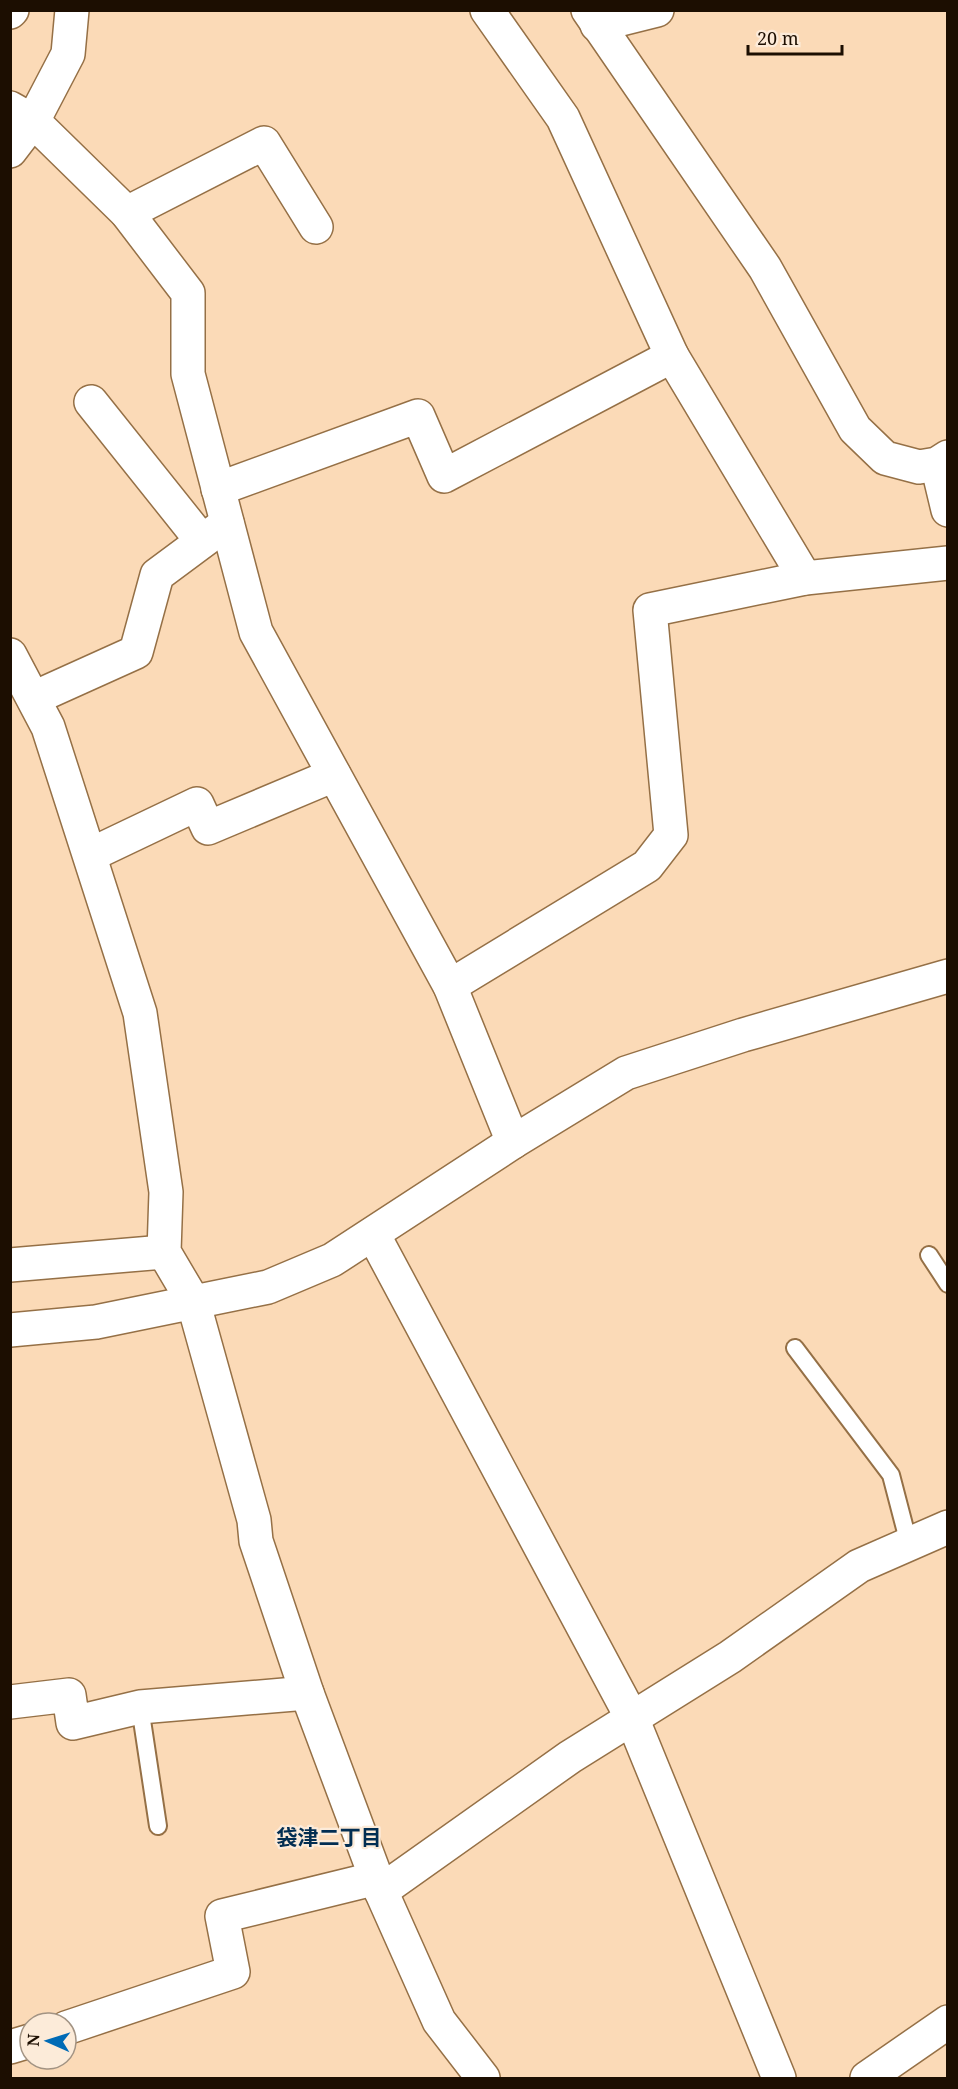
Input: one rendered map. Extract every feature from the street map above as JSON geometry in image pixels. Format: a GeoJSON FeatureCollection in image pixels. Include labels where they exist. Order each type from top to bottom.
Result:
{"type":"FeatureCollection","features":[{"type":"Feature","properties":{"kind":"street"},"geometry":{"type":"LineString","coordinates":[[10,151],[22,115],[68,54],[72,10]]}},
{"type":"Feature","properties":{"kind":"street"},"geometry":{"type":"LineString","coordinates":[[487,10],[563,118],[672,356],[805,578]]}},
{"type":"Feature","properties":{"kind":"street"},"geometry":{"type":"LineString","coordinates":[[657,10],[592,18],[765,268],[855,429],[885,458],[920,467],[942,461],[948,510]]}},
{"type":"Feature","properties":{"kind":"street"},"geometry":{"type":"LineString","coordinates":[[22,115],[127,213],[188,293],[188,374],[218,489],[215,532],[157,575],[136,652],[34,698]]}},
{"type":"Feature","properties":{"kind":"street"},"geometry":{"type":"LineString","coordinates":[[127,213],[264,143],[316,227]]}},
{"type":"Feature","properties":{"kind":"street"},"geometry":{"type":"LineString","coordinates":[[218,489],[418,416],[444,476],[672,356]]}},
{"type":"Feature","properties":{"kind":"street"},"geometry":{"type":"LineString","coordinates":[[91,402],[215,532],[255,632],[450,986],[513,1142]]}},
{"type":"Feature","properties":{"kind":"street"},"geometry":{"type":"LineString","coordinates":[[450,986],[647,866],[671,836],[650,610],[805,578],[948,563]]}},
{"type":"Feature","properties":{"kind":"street"},"geometry":{"type":"LineString","coordinates":[[10,655],[48,727],[140,1013],[166,1192],[164,1252],[193,1301],[254,1520],[256,1541],[307,1693],[379,1885],[439,2020],[483,2079]]}},
{"type":"Feature","properties":{"kind":"street"},"geometry":{"type":"LineString","coordinates":[[90,855],[197,804],[208,828],[333,775]]}},
{"type":"Feature","properties":{"kind":"street"},"geometry":{"type":"LineString","coordinates":[[10,1330],[96,1322],[268,1287],[332,1260],[513,1142],[626,1073],[743,1035],[948,976]]}},
{"type":"Feature","properties":{"kind":"street"},"geometry":{"type":"LineString","coordinates":[[373,1234],[632,1718],[779,2079]]}},
{"type":"Feature","properties":{"kind":"street"},"geometry":{"type":"LineString","coordinates":[[10,1265],[164,1252]]}},
{"type":"Feature","properties":{"kind":"street"},"geometry":{"type":"LineString","coordinates":[[78,2024],[233,1972],[222,1916],[379,1885],[570,1757],[730,1657],[859,1566],[948,1527]]}},
{"type":"Feature","properties":{"kind":"street"},"geometry":{"type":"LineString","coordinates":[[10,1702],[69,1695],[73,1723],[140,1707],[307,1693]]}},
{"type":"Feature","properties":{"kind":"street"},"geometry":{"type":"LineString","coordinates":[[867,2079],[948,2022]]}},
{"type":"Feature","properties":{"kind":"lane"},"geometry":{"type":"LineString","coordinates":[[929,1255],[948,1284]]}},
{"type":"Feature","properties":{"kind":"lane"},"geometry":{"type":"LineString","coordinates":[[795,1348],[891,1475],[909,1544]]}},
{"type":"Feature","properties":{"kind":"lane"},"geometry":{"type":"LineString","coordinates":[[140,1707],[158,1826]]}},
{"type":"Feature","properties":{"kind":"district","name":"袋津二丁目"},"geometry":{"type":"Point","coordinates":[329,1838]}}]}
